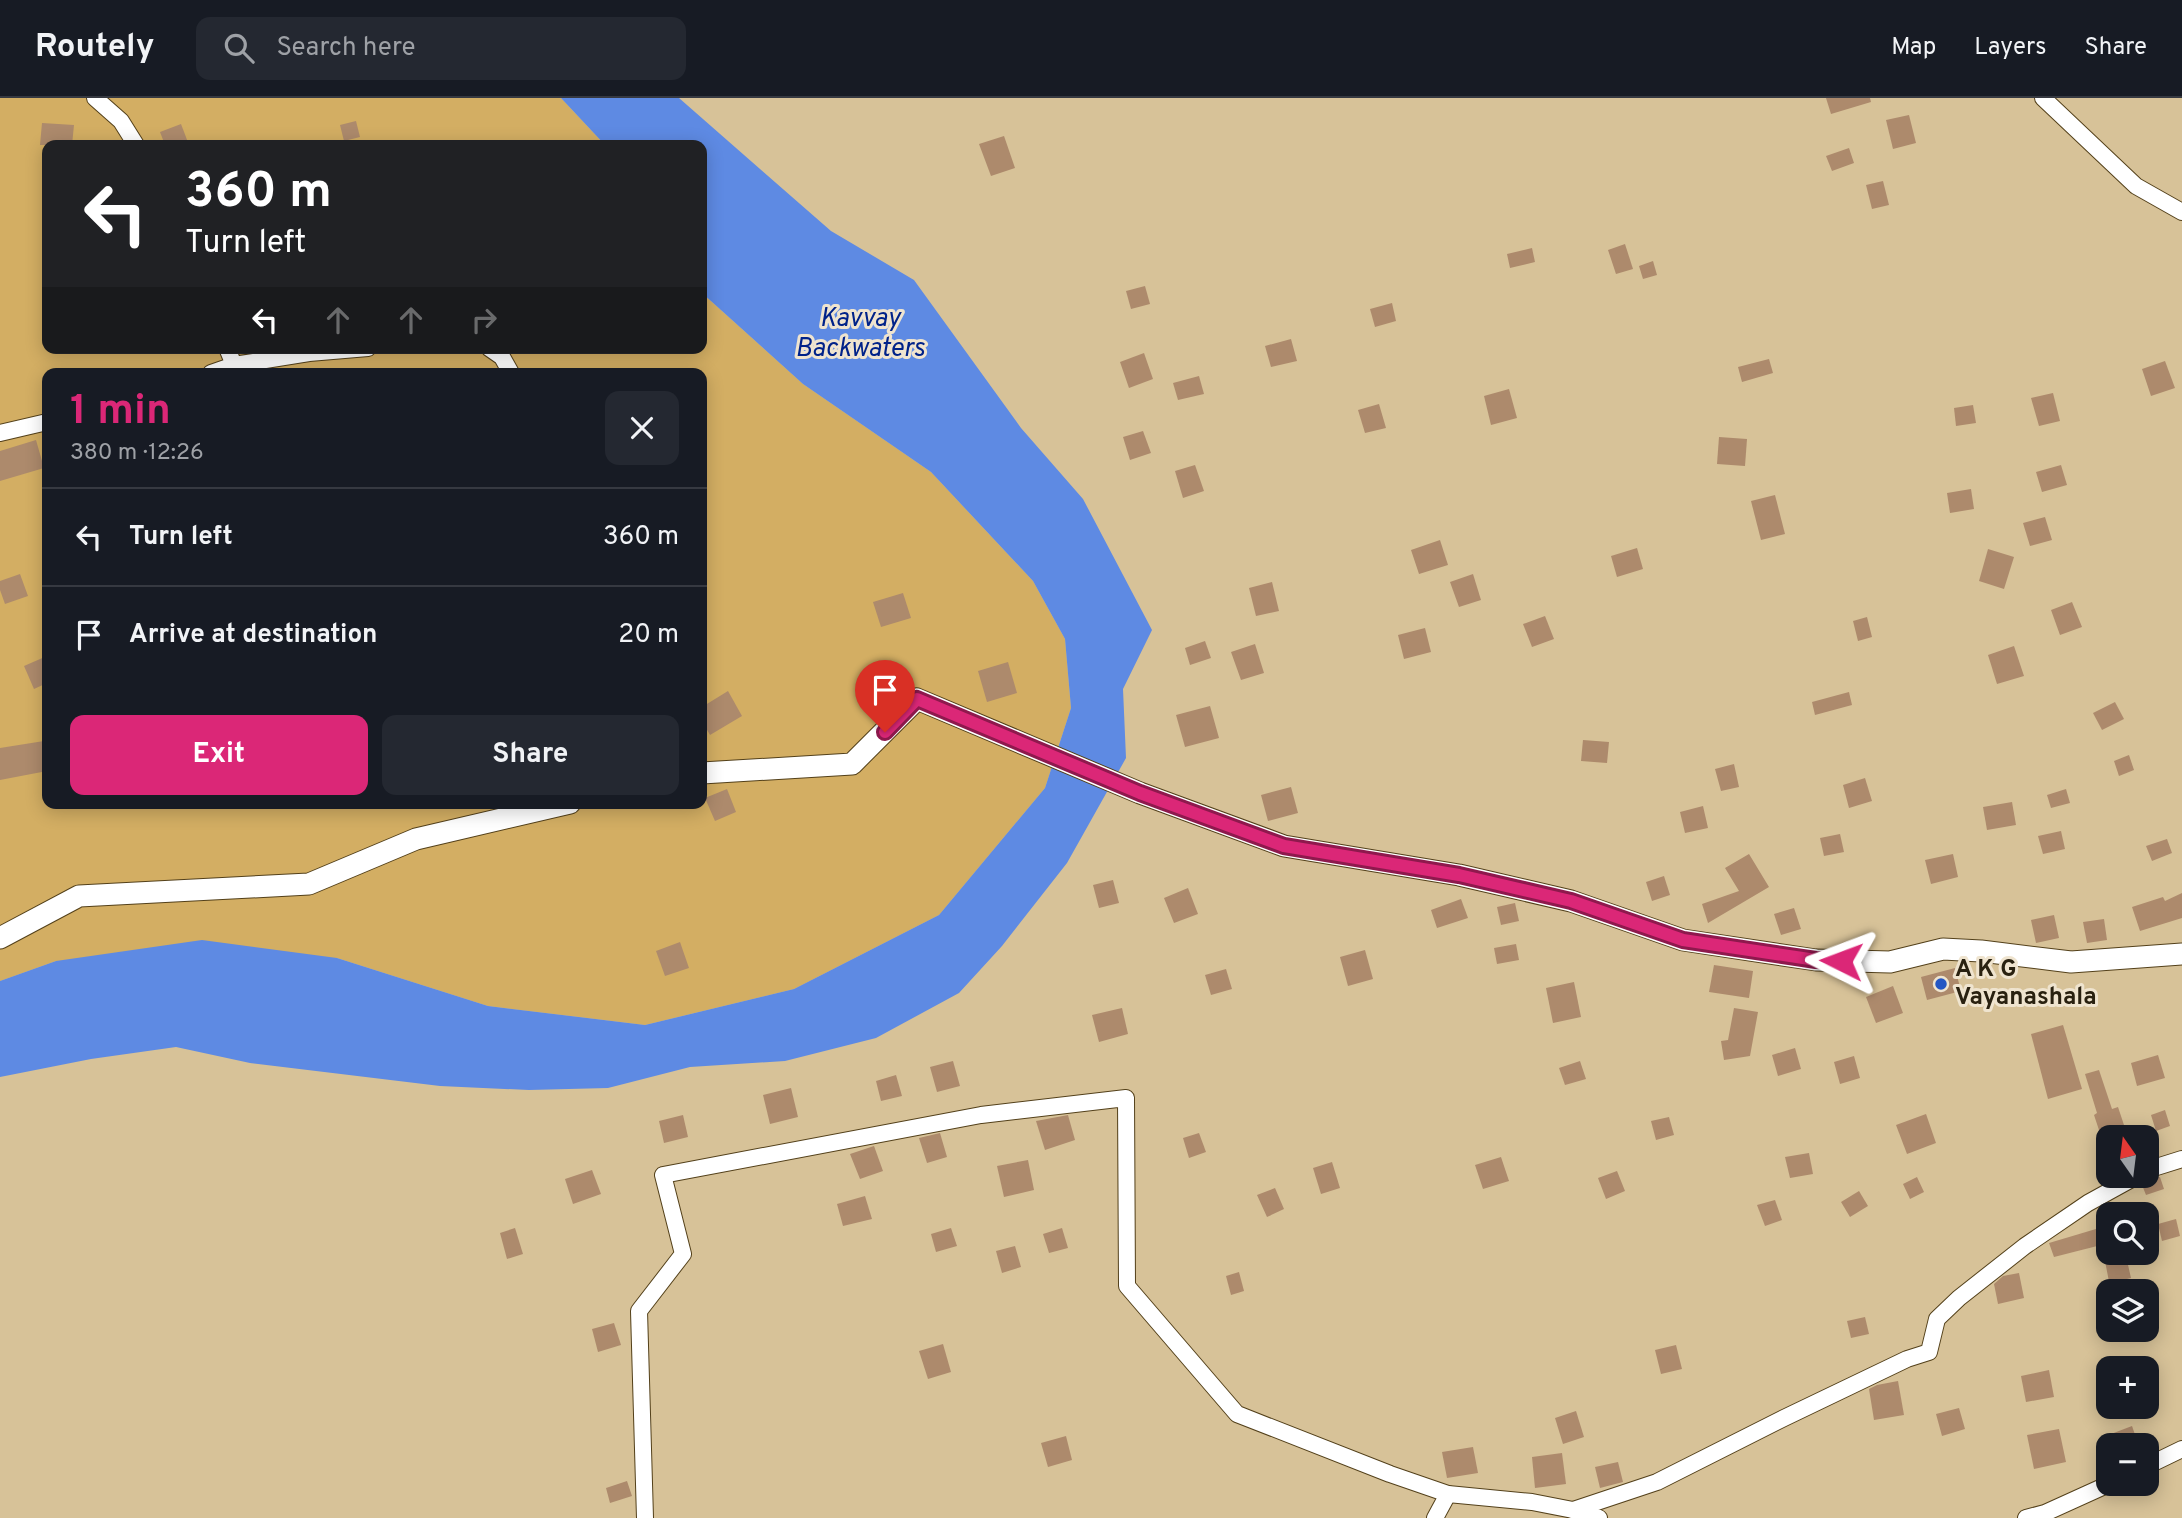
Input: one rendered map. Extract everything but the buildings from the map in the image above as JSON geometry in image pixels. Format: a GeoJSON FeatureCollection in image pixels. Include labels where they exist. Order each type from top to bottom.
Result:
{"type":"FeatureCollection","features":[{"type":"Feature","properties":{"kind":"street"},"geometry":{"type":"LineString","coordinates":[[95,98],[121,121],[133,140]]}},
{"type":"Feature","properties":{"kind":"street"},"geometry":{"type":"LineString","coordinates":[[2043,98],[2136,186],[2182,212]]}},
{"type":"Feature","properties":{"kind":"street"},"geometry":{"type":"LineString","coordinates":[[229,354],[233,365]]}},
{"type":"Feature","properties":{"kind":"street"},"geometry":{"type":"LineString","coordinates":[[225,368],[303,354]]}},
{"type":"Feature","properties":{"kind":"street"},"geometry":{"type":"LineString","coordinates":[[0,433],[42,423]]}},
{"type":"Feature","properties":{"kind":"street"},"geometry":{"type":"LineString","coordinates":[[707,772],[852,764],[917,699],[1140,793],[1284,846],[1459,875],[1571,901],[1683,940],[1816,960],[1891,961],[1943,949],[2071,962],[2182,954]]}},
{"type":"Feature","properties":{"kind":"street"},"geometry":{"type":"LineString","coordinates":[[0,938],[79,896],[309,884],[416,839],[544,809]]}},
{"type":"Feature","properties":{"kind":"street"},"geometry":{"type":"LineString","coordinates":[[645,1518],[639,1311],[683,1254],[663,1175],[981,1115],[1126,1098],[1128,1286],[1237,1414],[1448,1494],[1532,1502],[1599,1518]]}},
{"type":"Feature","properties":{"kind":"street"},"geometry":{"type":"LineString","coordinates":[[2160,1166],[2182,1159]]}},
{"type":"Feature","properties":{"kind":"street"},"geometry":{"type":"LineString","coordinates":[[1573,1510],[1657,1482],[1907,1359],[1929,1352],[1937,1319],[1958,1298],[2025,1246],[2088,1203],[2115,1188]]}},
{"type":"Feature","properties":{"kind":"street"},"geometry":{"type":"LineString","coordinates":[[2159,1460],[2182,1449]]}},
{"type":"Feature","properties":{"kind":"street"},"geometry":{"type":"LineString","coordinates":[[2026,1518],[2046,1515],[2096,1490]]}},
{"type":"Feature","properties":{"kind":"street"},"geometry":{"type":"LineString","coordinates":[[1435,1518],[1448,1494]]}},
{"type":"Feature","properties":{"kind":"shaded area"},"geometry":{"type":"Polygon","coordinates":[[[0,98],[561,98],[600,140],[42,140],[42,354],[707,354],[707,298],[803,384],[931,472],[1033,581],[1065,639],[1071,708],[1045,788],[939,915],[794,989],[645,1025],[488,1006],[337,958],[56,961],[0,981],[0,98]]]}},
{"type":"Feature","properties":{"kind":"water","name":"Kavvay Backwaters"},"geometry":{"type":"Polygon","coordinates":[[[561,98],[679,98],[831,231],[914,280],[1021,428],[1083,499],[1152,630],[1123,689],[1126,758],[1067,863],[1002,946],[959,993],[876,1038],[785,1061],[690,1067],[608,1088],[529,1090],[440,1086],[250,1063],[176,1047],[91,1059],[0,1077],[0,981],[56,961],[202,940],[337,958],[488,1006],[645,1025],[794,989],[939,915],[1045,788],[1071,708],[1065,639],[1033,581],[931,472],[803,384],[707,298],[707,140],[600,140],[561,98]]]}},
{"type":"Feature","properties":{"kind":"place","name":"A K G Vayanashala"},"geometry":{"type":"Point","coordinates":[1941,984]}},
{"type":"Feature","properties":{"kind":"route"},"geometry":{"type":"LineString","coordinates":[[885,732],[917,699],[1140,793],[1284,846],[1459,875],[1571,901],[1683,940],[1816,960],[1841,961]]}}]}
